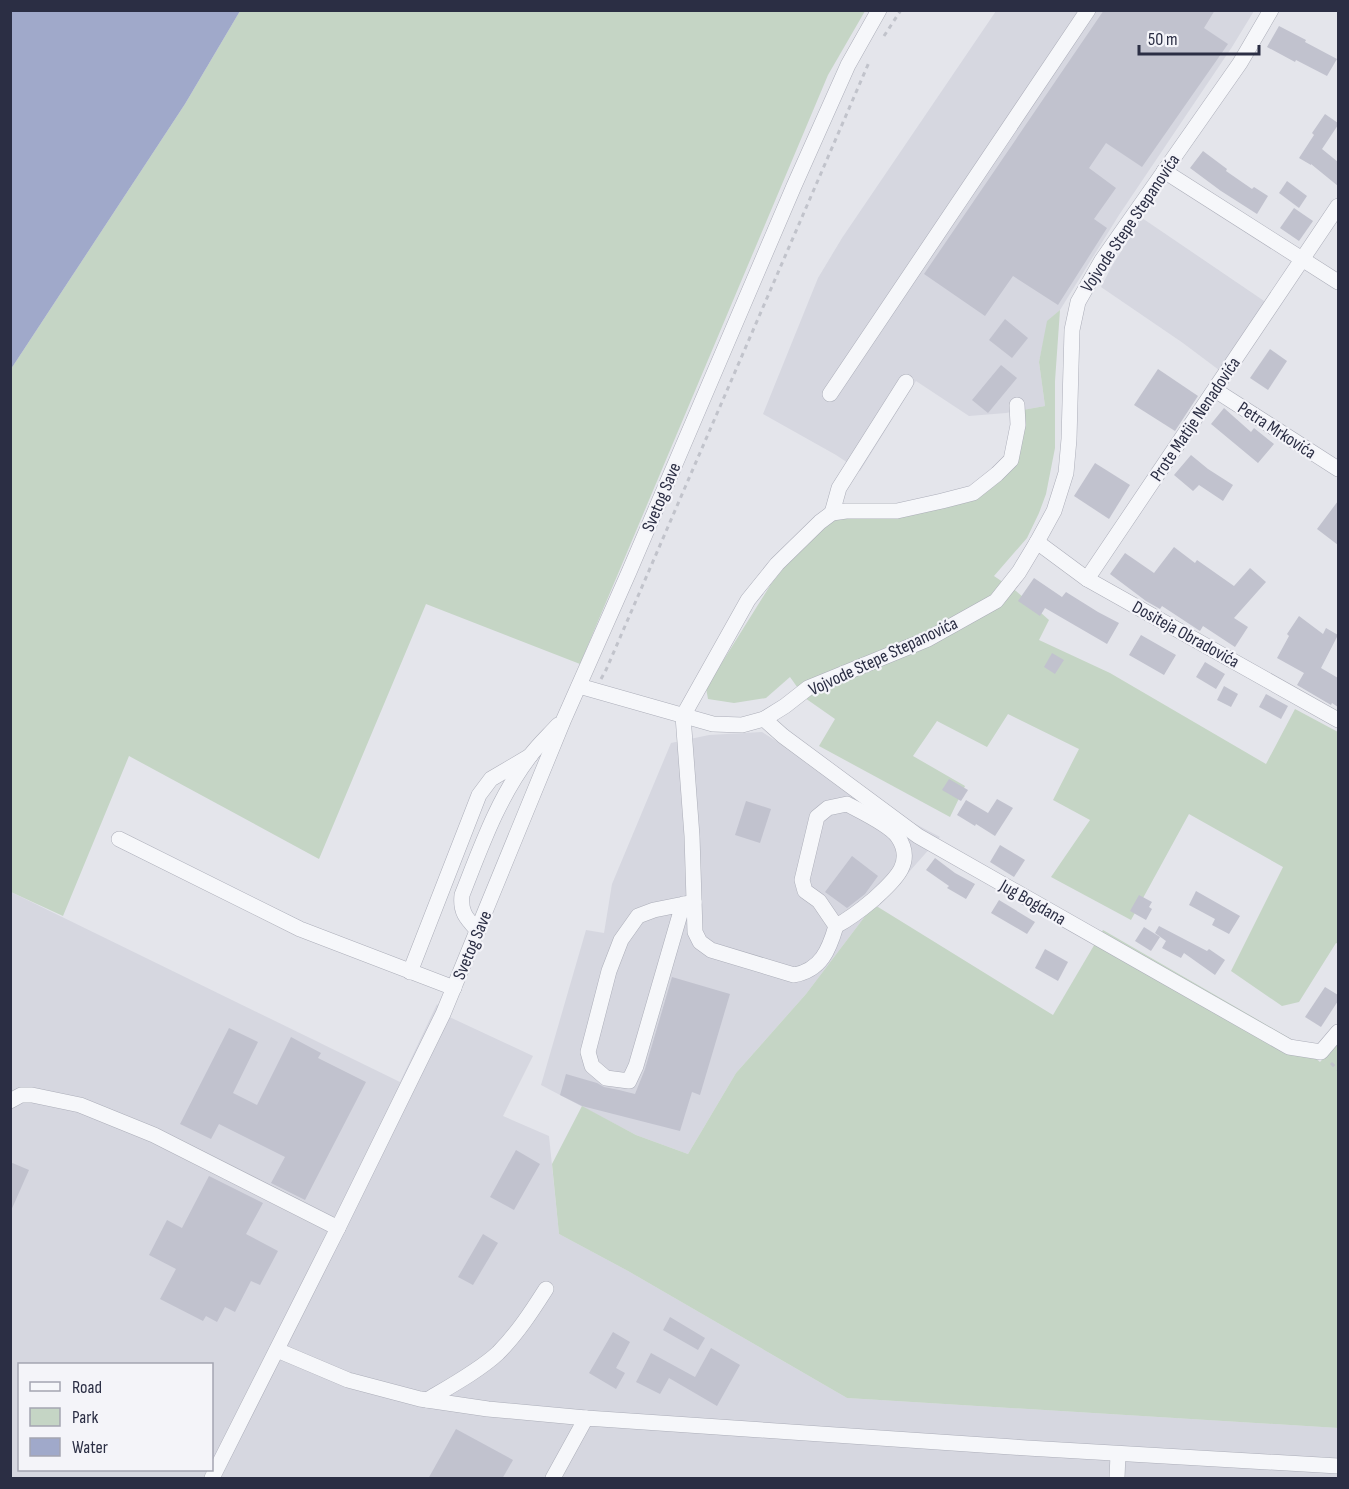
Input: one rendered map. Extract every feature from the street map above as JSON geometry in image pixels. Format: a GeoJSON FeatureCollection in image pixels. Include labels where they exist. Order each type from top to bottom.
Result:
{"type":"FeatureCollection","features":[{"type":"Feature","properties":{"kind":"street","name":"Svetog Save"},"geometry":{"type":"LineString","coordinates":[[212,1479],[443,1014],[564,719],[586,688],[794,186],[848,65],[879,10]]}},
{"type":"Feature","properties":{"kind":"street"},"geometry":{"type":"LineString","coordinates":[[830,394],[1088,10]]}},
{"type":"Feature","properties":{"kind":"street","name":"Vojvode Stepe Stepanovića"},"geometry":{"type":"LineString","coordinates":[[586,688],[713,724],[742,725],[765,719],[808,688],[928,639],[996,601],[1019,572],[1054,511],[1066,473],[1072,330],[1078,302],[1102,260],[1240,63],[1271,10]]}},
{"type":"Feature","properties":{"kind":"street"},"geometry":{"type":"LineString","coordinates":[[1164,171],[1338,282]]}},
{"type":"Feature","properties":{"kind":"street","name":"Prote Matije Nenadovića"},"geometry":{"type":"LineString","coordinates":[[1087,579],[1338,206]]}},
{"type":"Feature","properties":{"kind":"street"},"geometry":{"type":"LineString","coordinates":[[832,513],[839,488],[906,382]]}},
{"type":"Feature","properties":{"kind":"street","name":"Petra Mrkovića"},"geometry":{"type":"LineString","coordinates":[[1215,390],[1338,469]]}},
{"type":"Feature","properties":{"kind":"street"},"geometry":{"type":"LineString","coordinates":[[836,926],[819,902],[805,891],[802,880],[817,817],[828,808],[847,804],[897,834],[903,847],[904,862],[896,879],[851,918],[836,926],[824,957],[815,966],[804,973],[794,975],[711,950],[700,942],[695,932],[689,903],[692,836],[683,716],[748,600],[777,564],[820,522],[832,513],[897,511],[973,493],[1011,460],[1018,425],[1017,405]]}},
{"type":"Feature","properties":{"kind":"street","name":"Dositeja Obradovića"},"geometry":{"type":"LineString","coordinates":[[1037,542],[1087,579],[1338,720]]}},
{"type":"Feature","properties":{"kind":"street"},"geometry":{"type":"LineString","coordinates":[[478,931],[466,919],[461,906],[462,895],[498,806],[530,756],[564,719]]}},
{"type":"Feature","properties":{"kind":"street","name":"Jug Bogdana"},"geometry":{"type":"LineString","coordinates":[[765,719],[783,736],[918,836],[1289,1047],[1321,1052],[1338,1032]]}},
{"type":"Feature","properties":{"kind":"street"},"geometry":{"type":"LineString","coordinates":[[410,972],[479,795],[491,779],[530,756]]}},
{"type":"Feature","properties":{"kind":"street"},"geometry":{"type":"LineString","coordinates":[[119,839],[300,929],[454,988]]}},
{"type":"Feature","properties":{"kind":"street"},"geometry":{"type":"LineString","coordinates":[[689,903],[629,1081],[606,1078],[592,1066],[588,1052],[609,971],[621,940],[638,916],[654,910],[689,903]]}},
{"type":"Feature","properties":{"kind":"street"},"geometry":{"type":"LineString","coordinates":[[10,1101],[21,1095],[32,1095],[80,1105],[154,1135],[338,1228]]}},
{"type":"Feature","properties":{"kind":"street"},"geometry":{"type":"LineString","coordinates":[[427,1400],[464,1378],[496,1354],[514,1335],[546,1288]]}},
{"type":"Feature","properties":{"kind":"street"},"geometry":{"type":"LineString","coordinates":[[277,1350],[348,1380],[427,1400],[488,1409],[586,1418],[1118,1454],[1338,1466]]}},
{"type":"Feature","properties":{"kind":"street"},"geometry":{"type":"LineString","coordinates":[[553,1479],[586,1418]]}},
{"type":"Feature","properties":{"kind":"street"},"geometry":{"type":"LineString","coordinates":[[1117,1479],[1118,1454]]}},
{"type":"Feature","properties":{"kind":"path"},"geometry":{"type":"LineString","coordinates":[[884,36],[901,10]]}},
{"type":"Feature","properties":{"kind":"path"},"geometry":{"type":"LineString","coordinates":[[586,688],[606,670],[872,55]]}},
{"type":"Feature","properties":{"kind":"shaded area"},"geometry":{"type":"Polygon","coordinates":[[[996,11],[1254,11],[1119,215],[1060,310],[1048,321],[1039,362],[1045,406],[1006,413],[969,416],[916,381],[860,471],[763,414],[818,278],[842,238],[996,11]]]}},
{"type":"Feature","properties":{"kind":"shaded area"},"geometry":{"type":"Polygon","coordinates":[[[1142,218],[1270,305],[1227,376],[1101,287],[1142,218]]]}},
{"type":"Feature","properties":{"kind":"shaded area"},"geometry":{"type":"Polygon","coordinates":[[[762,732],[859,794],[940,837],[878,907],[872,907],[806,994],[736,1073],[688,1154],[636,1135],[541,1085],[586,930],[604,933],[612,884],[671,743],[709,735],[762,732]]]}},
{"type":"Feature","properties":{"kind":"shaded area"},"geometry":{"type":"Polygon","coordinates":[[[11,892],[400,1082],[437,1004],[443,1014],[533,1056],[503,1116],[549,1136],[559,1234],[628,1271],[847,1398],[1338,1428],[1338,1478],[11,1478],[11,892]]]}},
{"type":"Feature","properties":{"kind":"green space"},"geometry":{"type":"Polygon","coordinates":[[[240,11],[865,11],[828,75],[580,664],[426,604],[319,859],[129,756],[63,916],[11,892],[11,369],[185,104],[240,11]]]}},
{"type":"Feature","properties":{"kind":"green space"},"geometry":{"type":"Polygon","coordinates":[[[1060,310],[1055,381],[1055,448],[1046,494],[1027,538],[994,576],[1016,591],[1049,620],[1039,640],[1110,673],[1266,764],[1295,709],[1338,732],[1338,944],[1336,943],[1299,1002],[1282,1006],[1231,971],[1283,867],[1189,814],[1131,920],[1051,877],[1090,820],[1053,800],[1079,749],[1008,714],[987,747],[937,721],[913,756],[965,786],[950,817],[819,746],[835,719],[805,698],[790,677],[766,698],[734,703],[708,699],[706,688],[771,584],[820,522],[973,493],[1011,460],[1017,411],[1045,406],[1039,362],[1047,321],[1060,310]]]}},
{"type":"Feature","properties":{"kind":"green space"},"geometry":{"type":"Polygon","coordinates":[[[872,907],[878,907],[1053,1015],[1103,930],[1298,1043],[1320,1062],[1338,1042],[1338,1428],[847,1398],[628,1271],[559,1234],[552,1164],[582,1106],[636,1135],[688,1154],[736,1073],[806,994],[872,907]]]}},
{"type":"Feature","properties":{"kind":"water"},"geometry":{"type":"Polygon","coordinates":[[[11,10],[240,11],[185,104],[11,369],[11,10]]]}},
{"type":"Feature","properties":{"kind":"building"},"geometry":{"type":"Polygon","coordinates":[[[1104,10],[1215,10],[1204,28],[1228,44],[1142,167],[1106,143],[1089,168],[1116,188],[1094,219],[1107,228],[1058,305],[1013,276],[985,316],[924,274],[1104,10]]]}},
{"type":"Feature","properties":{"kind":"building"},"geometry":{"type":"Polygon","coordinates":[[[1279,26],[1337,59],[1327,76],[1267,47],[1279,26]]]}},
{"type":"Feature","properties":{"kind":"building"},"geometry":{"type":"Polygon","coordinates":[[[1325,114],[1338,123],[1322,149],[1338,162],[1338,186],[1311,164],[1299,158],[1325,114]]]}},
{"type":"Feature","properties":{"kind":"building"},"geometry":{"type":"Polygon","coordinates":[[[1203,151],[1252,189],[1254,187],[1268,196],[1257,214],[1190,168],[1203,151]]]}},
{"type":"Feature","properties":{"kind":"building"},"geometry":{"type":"Polygon","coordinates":[[[1287,181],[1307,196],[1299,208],[1279,193],[1287,181]]]}},
{"type":"Feature","properties":{"kind":"building"},"geometry":{"type":"Polygon","coordinates":[[[1294,208],[1313,221],[1299,241],[1280,228],[1294,208]]]}},
{"type":"Feature","properties":{"kind":"building"},"geometry":{"type":"Polygon","coordinates":[[[1005,319],[1028,338],[1012,358],[989,340],[1005,319]]]}},
{"type":"Feature","properties":{"kind":"building"},"geometry":{"type":"Polygon","coordinates":[[[1270,349],[1287,361],[1268,390],[1250,378],[1270,349]]]}},
{"type":"Feature","properties":{"kind":"building"},"geometry":{"type":"Polygon","coordinates":[[[1001,365],[1017,378],[988,413],[972,400],[1001,365]]]}},
{"type":"Feature","properties":{"kind":"building"},"geometry":{"type":"Polygon","coordinates":[[[1158,369],[1198,396],[1175,431],[1134,405],[1158,369]]]}},
{"type":"Feature","properties":{"kind":"building"},"geometry":{"type":"Polygon","coordinates":[[[1224,408],[1251,432],[1254,428],[1274,444],[1258,463],[1211,424],[1224,408]]]}},
{"type":"Feature","properties":{"kind":"building"},"geometry":{"type":"Polygon","coordinates":[[[1191,455],[1233,485],[1223,501],[1199,485],[1193,491],[1174,475],[1191,455]]]}},
{"type":"Feature","properties":{"kind":"building"},"geometry":{"type":"Polygon","coordinates":[[[1095,463],[1130,485],[1109,519],[1074,496],[1095,463]]]}},
{"type":"Feature","properties":{"kind":"building"},"geometry":{"type":"Polygon","coordinates":[[[1338,501],[1338,545],[1317,529],[1338,501]]]}},
{"type":"Feature","properties":{"kind":"building"},"geometry":{"type":"Polygon","coordinates":[[[1174,547],[1195,563],[1197,560],[1234,586],[1250,568],[1266,582],[1234,618],[1248,627],[1235,647],[1203,626],[1200,631],[1162,606],[1160,609],[1146,601],[1110,574],[1125,553],[1154,573],[1174,547]]]}},
{"type":"Feature","properties":{"kind":"building"},"geometry":{"type":"Polygon","coordinates":[[[1034,578],[1062,597],[1066,592],[1119,623],[1107,644],[1045,608],[1040,616],[1018,601],[1034,578]]]}},
{"type":"Feature","properties":{"kind":"building"},"geometry":{"type":"Polygon","coordinates":[[[1299,616],[1323,634],[1326,628],[1338,635],[1321,668],[1338,678],[1338,707],[1297,685],[1304,673],[1277,658],[1289,636],[1287,634],[1299,616]]]}},
{"type":"Feature","properties":{"kind":"building"},"geometry":{"type":"Polygon","coordinates":[[[1141,635],[1176,655],[1164,675],[1129,655],[1141,635]]]}},
{"type":"Feature","properties":{"kind":"building"},"geometry":{"type":"Polygon","coordinates":[[[1052,653],[1064,660],[1055,674],[1044,667],[1052,653]]]}},
{"type":"Feature","properties":{"kind":"building"},"geometry":{"type":"Polygon","coordinates":[[[1205,662],[1225,674],[1216,689],[1196,677],[1205,662]]]}},
{"type":"Feature","properties":{"kind":"building"},"geometry":{"type":"Polygon","coordinates":[[[1224,686],[1238,694],[1231,707],[1217,700],[1224,686]]]}},
{"type":"Feature","properties":{"kind":"building"},"geometry":{"type":"Polygon","coordinates":[[[1266,694],[1288,706],[1281,719],[1259,707],[1266,694]]]}},
{"type":"Feature","properties":{"kind":"building"},"geometry":{"type":"Polygon","coordinates":[[[949,779],[968,790],[961,801],[942,790],[949,779]]]}},
{"type":"Feature","properties":{"kind":"building"},"geometry":{"type":"Polygon","coordinates":[[[997,799],[1013,808],[995,836],[957,815],[966,800],[988,813],[997,799]]]}},
{"type":"Feature","properties":{"kind":"building"},"geometry":{"type":"Polygon","coordinates":[[[746,801],[771,809],[760,843],[735,835],[746,801]]]}},
{"type":"Feature","properties":{"kind":"building"},"geometry":{"type":"Polygon","coordinates":[[[1000,845],[1025,860],[1014,877],[990,862],[1000,845]]]}},
{"type":"Feature","properties":{"kind":"building"},"geometry":{"type":"Polygon","coordinates":[[[852,856],[878,876],[865,894],[847,908],[825,892],[852,856]]]}},
{"type":"Feature","properties":{"kind":"building"},"geometry":{"type":"Polygon","coordinates":[[[935,858],[975,884],[966,899],[947,888],[949,886],[926,870],[935,858]]]}},
{"type":"Feature","properties":{"kind":"building"},"geometry":{"type":"Polygon","coordinates":[[[1196,891],[1240,916],[1229,934],[1212,925],[1215,919],[1189,905],[1196,891]]]}},
{"type":"Feature","properties":{"kind":"building"},"geometry":{"type":"Polygon","coordinates":[[[1139,895],[1152,902],[1149,907],[1152,909],[1146,920],[1130,911],[1139,895]]]}},
{"type":"Feature","properties":{"kind":"building"},"geometry":{"type":"Polygon","coordinates":[[[999,900],[1035,922],[1027,934],[991,913],[999,900]]]}},
{"type":"Feature","properties":{"kind":"building"},"geometry":{"type":"Polygon","coordinates":[[[1159,926],[1207,951],[1209,949],[1225,960],[1215,975],[1184,953],[1181,958],[1162,948],[1166,941],[1155,933],[1159,926]]]}},
{"type":"Feature","properties":{"kind":"building"},"geometry":{"type":"Polygon","coordinates":[[[1144,927],[1160,937],[1151,951],[1135,941],[1144,927]]]}},
{"type":"Feature","properties":{"kind":"building"},"geometry":{"type":"Polygon","coordinates":[[[1045,949],[1068,962],[1058,981],[1035,968],[1045,949]]]}},
{"type":"Feature","properties":{"kind":"building"},"geometry":{"type":"Polygon","coordinates":[[[672,977],[730,994],[700,1095],[692,1092],[680,1131],[582,1106],[560,1095],[566,1074],[604,1087],[635,1094],[645,1069],[672,977]]]}},
{"type":"Feature","properties":{"kind":"building"},"geometry":{"type":"Polygon","coordinates":[[[1325,987],[1338,995],[1338,1001],[1321,1027],[1305,1017],[1325,987]]]}},
{"type":"Feature","properties":{"kind":"building"},"geometry":{"type":"Polygon","coordinates":[[[229,1028],[258,1042],[233,1093],[257,1105],[291,1037],[321,1053],[318,1058],[366,1082],[305,1200],[271,1183],[285,1157],[219,1124],[211,1139],[180,1124],[229,1028]]]}},
{"type":"Feature","properties":{"kind":"building"},"geometry":{"type":"Polygon","coordinates":[[[516,1150],[540,1164],[514,1210],[490,1197],[516,1150]]]}},
{"type":"Feature","properties":{"kind":"building"},"geometry":{"type":"Polygon","coordinates":[[[10,1162],[29,1170],[10,1213],[10,1162]]]}},
{"type":"Feature","properties":{"kind":"building"},"geometry":{"type":"Polygon","coordinates":[[[209,1176],[263,1203],[246,1234],[278,1251],[260,1285],[251,1281],[235,1312],[225,1307],[217,1322],[206,1316],[203,1321],[160,1299],[176,1269],[149,1255],[167,1220],[182,1228],[209,1176]]]}},
{"type":"Feature","properties":{"kind":"building"},"geometry":{"type":"Polygon","coordinates":[[[483,1234],[498,1243],[473,1285],[458,1277],[483,1234]]]}},
{"type":"Feature","properties":{"kind":"building"},"geometry":{"type":"Polygon","coordinates":[[[670,1317],[705,1338],[698,1350],[663,1330],[670,1317]]]}},
{"type":"Feature","properties":{"kind":"building"},"geometry":{"type":"Polygon","coordinates":[[[613,1332],[630,1342],[616,1368],[625,1373],[616,1389],[589,1373],[613,1332]]]}},
{"type":"Feature","properties":{"kind":"building"},"geometry":{"type":"Polygon","coordinates":[[[711,1348],[740,1365],[717,1406],[669,1378],[660,1394],[636,1382],[651,1353],[695,1377],[711,1348]]]}},
{"type":"Feature","properties":{"kind":"building"},"geometry":{"type":"Polygon","coordinates":[[[456,1429],[513,1460],[502,1479],[428,1479],[456,1429]]]}}]}
